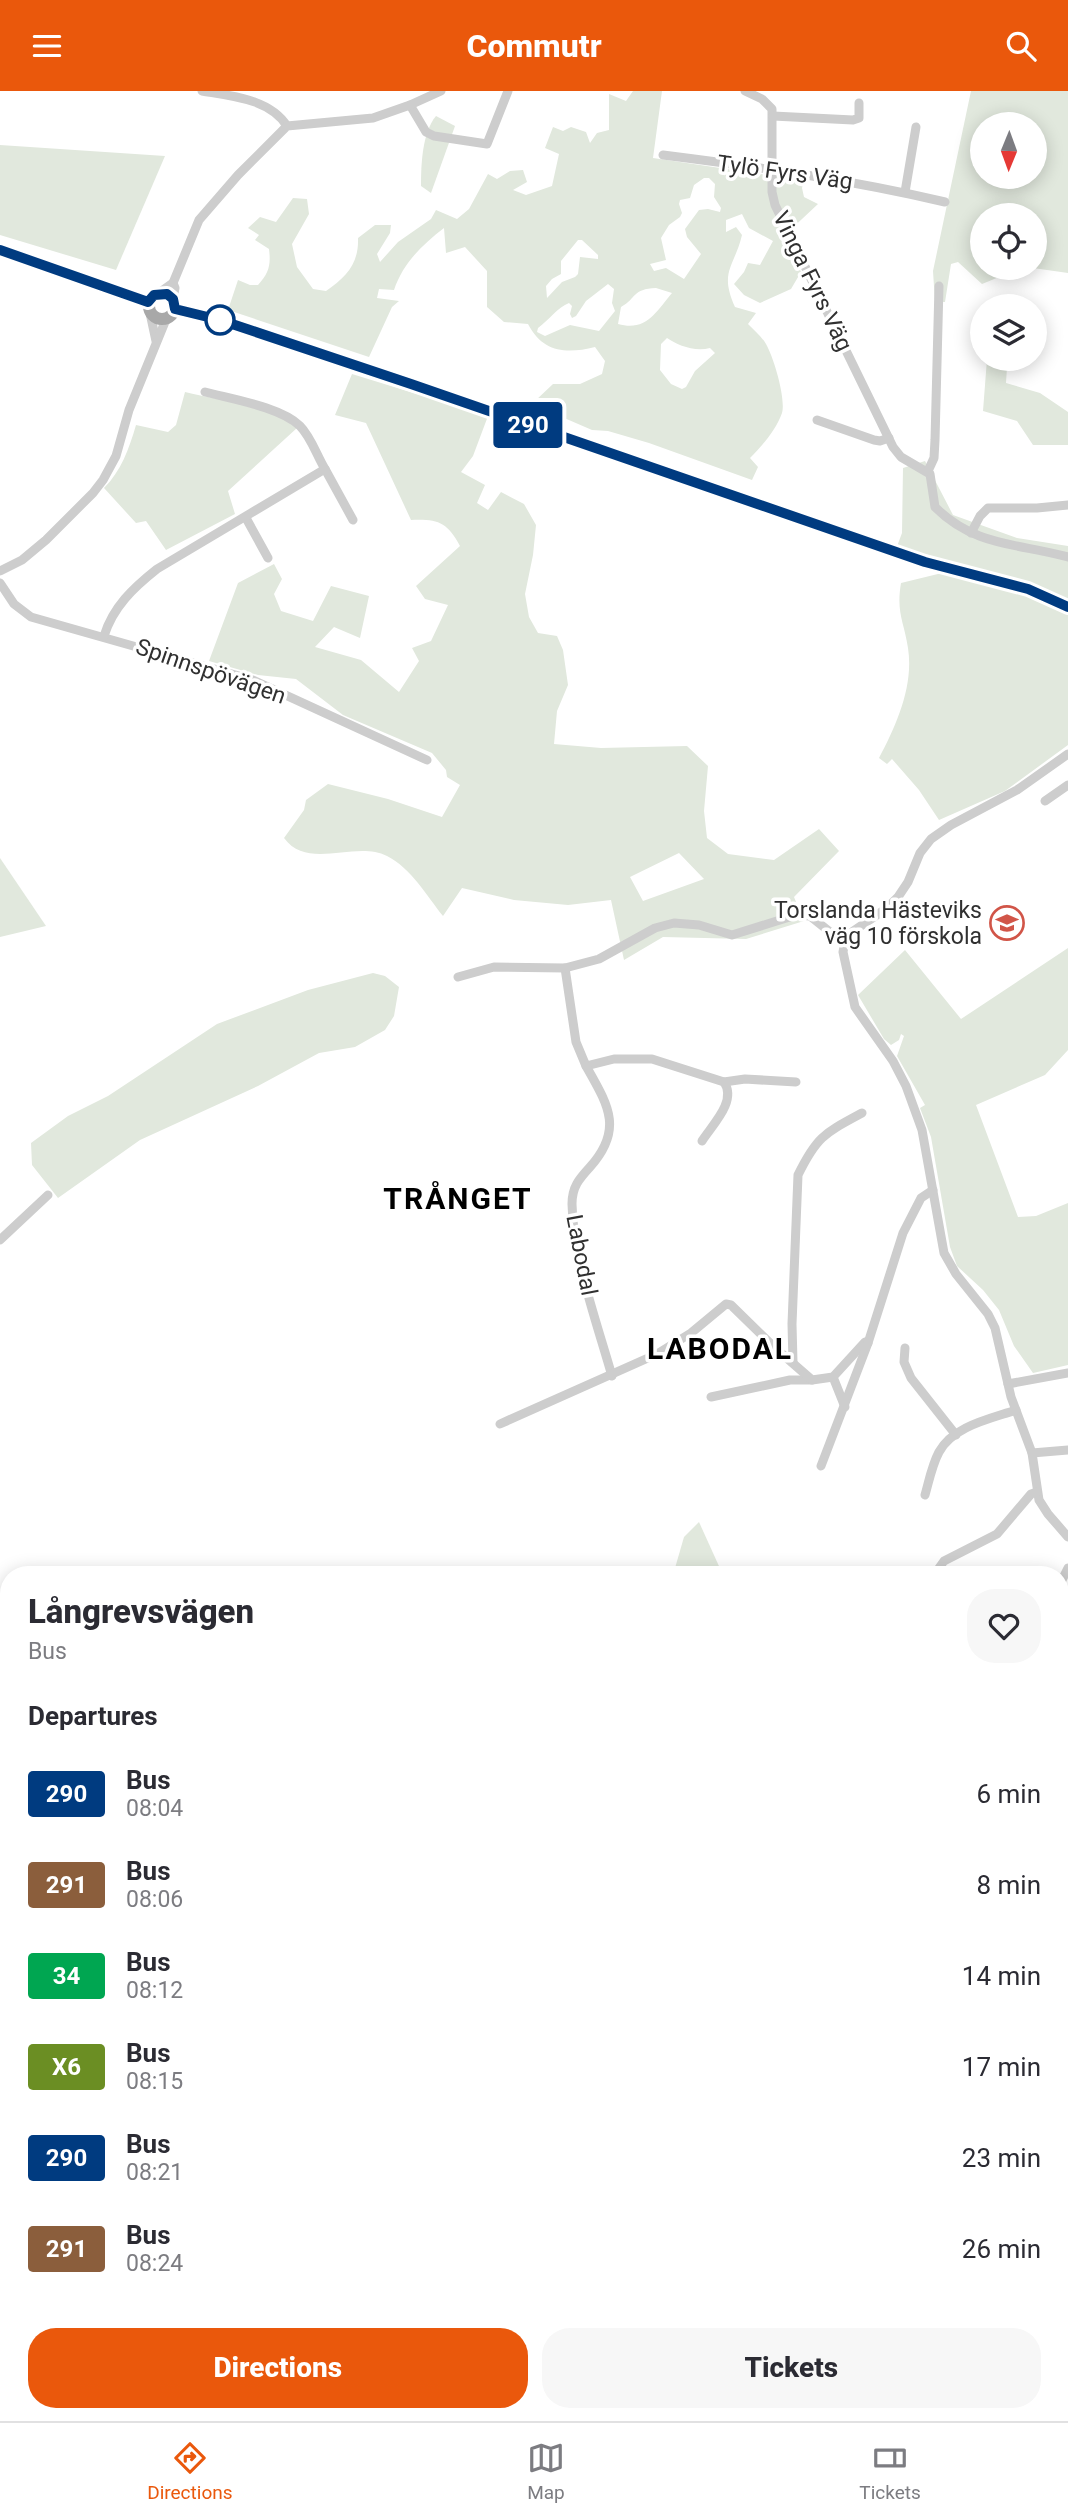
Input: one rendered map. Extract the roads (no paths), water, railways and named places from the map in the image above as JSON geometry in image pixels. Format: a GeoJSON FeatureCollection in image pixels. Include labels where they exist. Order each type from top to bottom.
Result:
{"type":"FeatureCollection","features":[{"type":"Feature","properties":{"kind":"main road"},"geometry":{"type":"LineString","coordinates":[[0,250],[149,308],[160,318],[172,308]]}},
{"type":"Feature","properties":{"kind":"main road"},"geometry":{"type":"LineString","coordinates":[[149,308],[152,296],[159,293],[167,294],[172,308]]}},
{"type":"Feature","properties":{"kind":"main road"},"geometry":{"type":"LineString","coordinates":[[172,308],[220,320],[411,384],[925,562],[1028,589],[1068,607]]}},
{"type":"Feature","properties":{"kind":"street"},"geometry":{"type":"LineString","coordinates":[[202,91],[260,104],[278,113],[287,126]]}},
{"type":"Feature","properties":{"kind":"street"},"geometry":{"type":"LineString","coordinates":[[159,293],[173,283],[199,219],[287,126],[373,118],[410,106],[441,91]]}},
{"type":"Feature","properties":{"kind":"street"},"geometry":{"type":"LineString","coordinates":[[410,106],[426,132],[434,136],[487,144],[508,91]]}},
{"type":"Feature","properties":{"kind":"street"},"geometry":{"type":"LineString","coordinates":[[745,91],[769,105],[773,116],[853,120],[859,118],[859,103]]}},
{"type":"Feature","properties":{"kind":"street","name":"Vinga Fyrs Väg"},"geometry":{"type":"LineString","coordinates":[[773,116],[772,192],[782,222],[889,438],[901,457],[928,471]]}},
{"type":"Feature","properties":{"kind":"street"},"geometry":{"type":"LineString","coordinates":[[905,192],[916,127]]}},
{"type":"Feature","properties":{"kind":"street","name":"Tylö Fyrs Väg"},"geometry":{"type":"LineString","coordinates":[[663,155],[773,169],[905,192],[945,202]]}},
{"type":"Feature","properties":{"kind":"street"},"geometry":{"type":"LineString","coordinates":[[0,571],[22,560],[46,540],[103,480],[116,456],[124,423],[172,308],[175,288],[173,283]]}},
{"type":"Feature","properties":{"kind":"street"},"geometry":{"type":"LineString","coordinates":[[939,286],[934,458],[928,471],[935,507],[955,524],[989,541],[1068,557]]}},
{"type":"Feature","properties":{"kind":"street"},"geometry":{"type":"LineString","coordinates":[[149,308],[156,341]]}},
{"type":"Feature","properties":{"kind":"street"},"geometry":{"type":"LineString","coordinates":[[205,393],[269,410],[295,421],[302,428],[353,520]]}},
{"type":"Feature","properties":{"kind":"street"},"geometry":{"type":"LineString","coordinates":[[817,420],[874,440],[889,438]]}},
{"type":"Feature","properties":{"kind":"street"},"geometry":{"type":"LineString","coordinates":[[104,636],[113,612],[157,569],[325,469]]}},
{"type":"Feature","properties":{"kind":"street"},"geometry":{"type":"LineString","coordinates":[[971,534],[979,516],[988,508],[1068,505]]}},
{"type":"Feature","properties":{"kind":"street"},"geometry":{"type":"LineString","coordinates":[[246,518],[268,558]]}},
{"type":"Feature","properties":{"kind":"street","name":"Spinnspövägen"},"geometry":{"type":"LineString","coordinates":[[0,583],[14,604],[31,617],[253,680],[428,760]]}},
{"type":"Feature","properties":{"kind":"street"},"geometry":{"type":"LineString","coordinates":[[1066,758],[1017,790],[951,825],[931,839],[920,853],[908,882],[898,897],[852,932],[845,941],[843,952],[852,999],[859,1016],[893,1061],[906,1086],[922,1130],[944,1253],[956,1274],[988,1314],[999,1341],[1008,1384],[1032,1453],[1039,1500],[1068,1537]]}},
{"type":"Feature","properties":{"kind":"street"},"geometry":{"type":"LineString","coordinates":[[1045,801],[1068,785]]}},
{"type":"Feature","properties":{"kind":"street"},"geometry":{"type":"LineString","coordinates":[[458,977],[503,966],[565,968],[599,959],[655,928],[674,923],[699,925],[732,935],[804,914],[845,941]]}},
{"type":"Feature","properties":{"kind":"street","name":"Labodal"},"geometry":{"type":"LineString","coordinates":[[565,968],[576,1042],[609,1110],[611,1128],[603,1151],[573,1188],[572,1205],[585,1282],[612,1376]]}},
{"type":"Feature","properties":{"kind":"street"},"geometry":{"type":"LineString","coordinates":[[586,1066],[614,1059],[652,1059],[724,1082],[745,1079],[796,1083]]}},
{"type":"Feature","properties":{"kind":"street"},"geometry":{"type":"LineString","coordinates":[[702,1141],[729,1098],[728,1085],[724,1082]]}},
{"type":"Feature","properties":{"kind":"street"},"geometry":{"type":"LineString","coordinates":[[793,1362],[798,1175],[823,1135],[862,1113]]}},
{"type":"Feature","properties":{"kind":"street"},"geometry":{"type":"LineString","coordinates":[[821,1466],[868,1343],[908,1223],[921,1198],[933,1191]]}},
{"type":"Feature","properties":{"kind":"street"},"geometry":{"type":"LineString","coordinates":[[0,1240],[48,1195]]}},
{"type":"Feature","properties":{"kind":"street"},"geometry":{"type":"LineString","coordinates":[[500,1424],[612,1376],[675,1344],[726,1304],[812,1380]]}},
{"type":"Feature","properties":{"kind":"street"},"geometry":{"type":"LineString","coordinates":[[712,1397],[790,1381],[833,1377],[865,1342],[868,1343]]}},
{"type":"Feature","properties":{"kind":"street"},"geometry":{"type":"LineString","coordinates":[[905,1348],[904,1362],[911,1378],[956,1435]]}},
{"type":"Feature","properties":{"kind":"street"},"geometry":{"type":"LineString","coordinates":[[1008,1384],[1068,1373]]}},
{"type":"Feature","properties":{"kind":"street"},"geometry":{"type":"LineString","coordinates":[[833,1377],[845,1406]]}},
{"type":"Feature","properties":{"kind":"street"},"geometry":{"type":"LineString","coordinates":[[925,1495],[938,1453],[956,1435],[964,1429],[1016,1410]]}},
{"type":"Feature","properties":{"kind":"street"},"geometry":{"type":"LineString","coordinates":[[1032,1453],[1068,1450]]}},
{"type":"Feature","properties":{"kind":"street"},"geometry":{"type":"LineString","coordinates":[[940,1566],[944,1561],[991,1538],[1031,1495],[1037,1492]]}},
{"type":"Feature","properties":{"kind":"place","name":"Torslanda Hästeviks väg 10 förskola"},"geometry":{"type":"Point","coordinates":[1007,923]}},
{"type":"Feature","properties":{"kind":"district","name":"TRÅNGET"},"geometry":{"type":"Point","coordinates":[458,1199]}},
{"type":"Feature","properties":{"kind":"district","name":"LABODAL"},"geometry":{"type":"Point","coordinates":[720,1349]}}]}
